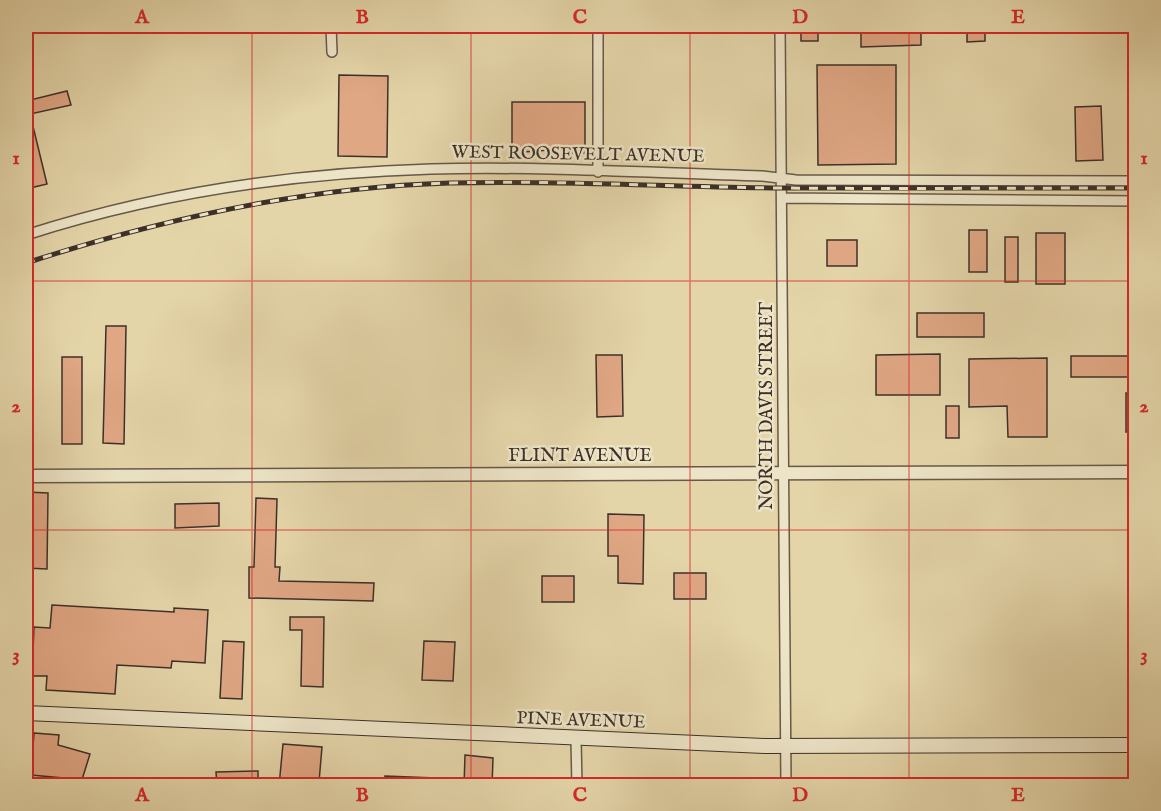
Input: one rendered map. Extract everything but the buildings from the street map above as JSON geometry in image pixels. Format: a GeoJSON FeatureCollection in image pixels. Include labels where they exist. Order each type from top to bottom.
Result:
{"type":"FeatureCollection","features":[{"type":"Feature","properties":{"kind":"main road","name":"PINE AVENUE"},"geometry":{"type":"LineString","coordinates":[[26,713],[576,739],[785,746],[1136,745]]}},
{"type":"Feature","properties":{"kind":"street"},"geometry":{"type":"LineString","coordinates":[[331,26],[332,51]]}},
{"type":"Feature","properties":{"kind":"street"},"geometry":{"type":"LineString","coordinates":[[598,26],[598,172]]}},
{"type":"Feature","properties":{"kind":"street","name":"NORTH DAVIS STREET"},"geometry":{"type":"LineString","coordinates":[[780,26],[786,786]]}},
{"type":"Feature","properties":{"kind":"street","name":"WEST ROOSEVELT AVENUE"},"geometry":{"type":"LineString","coordinates":[[26,235],[135,205],[197,193],[315,177],[433,169],[782,179],[1136,181]]}},
{"type":"Feature","properties":{"kind":"street"},"geometry":{"type":"LineString","coordinates":[[782,198],[1136,201]]}},
{"type":"Feature","properties":{"kind":"street","name":"FLINT AVENUE"},"geometry":{"type":"LineString","coordinates":[[26,476],[1136,472]]}},
{"type":"Feature","properties":{"kind":"street"},"geometry":{"type":"LineString","coordinates":[[576,739],[577,786]]}},
{"type":"Feature","properties":{"kind":"railway"},"geometry":{"type":"LineString","coordinates":[[26,263],[129,232],[182,219],[289,198],[396,186],[533,182],[781,188],[1136,188]]}}]}
